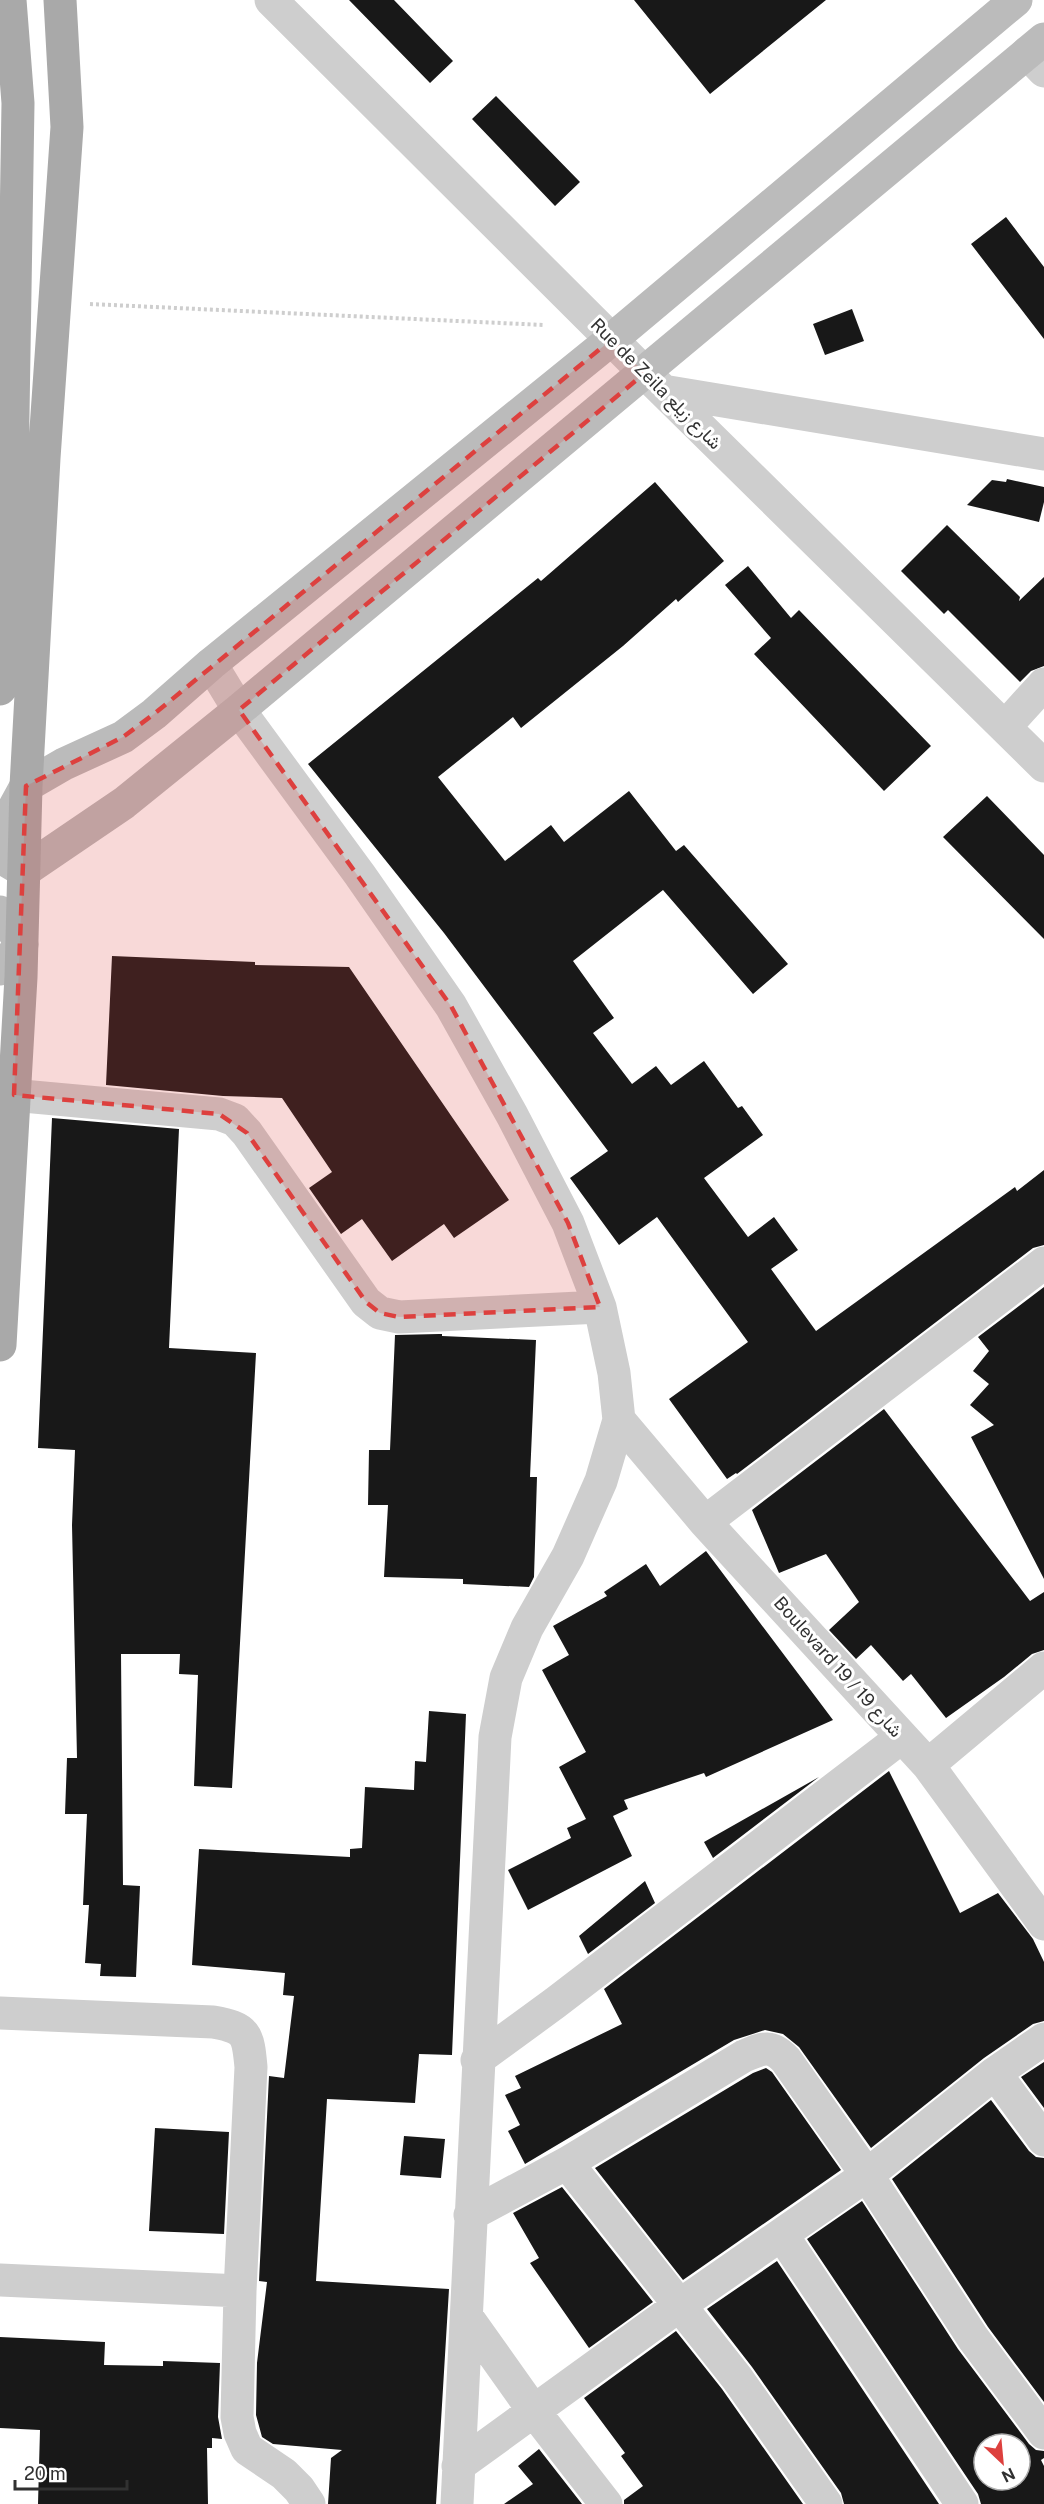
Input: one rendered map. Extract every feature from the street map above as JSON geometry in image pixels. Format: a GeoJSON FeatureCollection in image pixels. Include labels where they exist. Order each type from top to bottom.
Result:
{"type":"FeatureCollection","features":[{"type":"Feature","properties":{"kind":"main road"},"geometry":{"type":"LineString","coordinates":[[0,689],[12,477],[18,138],[18,104],[10,0]]}},
{"type":"Feature","properties":{"kind":"main road"},"geometry":{"type":"LineString","coordinates":[[0,1345],[7,1094],[22,944],[12,864],[26,786],[54,302],[67,127],[60,0]]}},
{"type":"Feature","properties":{"kind":"street","name":"Rue de Zeila شارع زيلع"},"geometry":{"type":"LineString","coordinates":[[271,0],[611,340],[1044,766]]}},
{"type":"Feature","properties":{"kind":"street"},"geometry":{"type":"LineString","coordinates":[[0,834],[26,786],[64,764],[123,737],[154,714],[211,664],[611,340],[1016,0]]}},
{"type":"Feature","properties":{"kind":"street"},"geometry":{"type":"LineString","coordinates":[[12,864],[124,803],[654,382],[1038,54]]}},
{"type":"Feature","properties":{"kind":"street"},"geometry":{"type":"LineString","coordinates":[[654,382],[1044,454]]}},
{"type":"Feature","properties":{"kind":"street"},"geometry":{"type":"LineString","coordinates":[[211,664],[239,710],[360,875],[451,1006],[512,1115],[568,1223],[600,1306],[614,1373],[619,1420],[601,1481],[568,1556],[526,1628],[506,1678],[495,1737],[470,2215],[461,2490]]}},
{"type":"Feature","properties":{"kind":"street"},"geometry":{"type":"LineString","coordinates":[[1005,727],[1044,684]]}},
{"type":"Feature","properties":{"kind":"street"},"geometry":{"type":"LineString","coordinates":[[0,912],[22,944],[0,969]]}},
{"type":"Feature","properties":{"kind":"street"},"geometry":{"type":"LineString","coordinates":[[7,1094],[219,1114],[235,1120],[259,1148],[366,1302],[380,1313],[399,1317],[600,1306]]}},
{"type":"Feature","properties":{"kind":"street"},"geometry":{"type":"LineString","coordinates":[[705,1522],[1044,1263]]}},
{"type":"Feature","properties":{"kind":"street","name":"Boulevard 19 / شارع 19"},"geometry":{"type":"LineString","coordinates":[[619,1420],[705,1522],[928,1765],[1044,1924]]}},
{"type":"Feature","properties":{"kind":"street"},"geometry":{"type":"LineString","coordinates":[[928,1765],[1044,1668]]}},
{"type":"Feature","properties":{"kind":"street"},"geometry":{"type":"LineString","coordinates":[[477,2060],[565,1996],[902,1737]]}},
{"type":"Feature","properties":{"kind":"street"},"geometry":{"type":"LineString","coordinates":[[0,2013],[213,2022],[236,2026],[248,2040],[251,2067],[240,2291],[237,2416],[240,2433],[247,2449],[284,2475],[299,2489],[309,2504]]}},
{"type":"Feature","properties":{"kind":"street"},"geometry":{"type":"LineString","coordinates":[[461,2490],[533,2410],[867,2175],[995,2073],[1044,2039]]}},
{"type":"Feature","properties":{"kind":"street"},"geometry":{"type":"LineString","coordinates":[[470,2215],[567,2163],[744,2056],[763,2048],[776,2050],[786,2060],[867,2175],[973,2338],[1044,2433]]}},
{"type":"Feature","properties":{"kind":"street"},"geometry":{"type":"LineString","coordinates":[[995,2073],[1044,2140]]}},
{"type":"Feature","properties":{"kind":"street"},"geometry":{"type":"LineString","coordinates":[[567,2163],[737,2378],[826,2504]]}},
{"type":"Feature","properties":{"kind":"street"},"geometry":{"type":"LineString","coordinates":[[782,2235],[962,2504]]}},
{"type":"Feature","properties":{"kind":"street"},"geometry":{"type":"LineString","coordinates":[[0,2280],[240,2291]]}},
{"type":"Feature","properties":{"kind":"street"},"geometry":{"type":"LineString","coordinates":[[467,2317],[533,2410],[606,2504]]}},
{"type":"Feature","properties":{"kind":"path"},"geometry":{"type":"LineString","coordinates":[[54,302],[548,325]]}},
{"type":"Feature","properties":{"kind":"highlighted area"},"geometry":{"type":"Polygon","coordinates":[[[611,340],[645,373],[239,710],[451,1006],[568,1223],[600,1307],[399,1317],[380,1313],[366,1302],[247,1133],[219,1114],[14,1095],[26,786],[123,737],[154,714],[611,340]]]}},
{"type":"Feature","properties":{"kind":"building"},"geometry":{"type":"Polygon","coordinates":[[[349,0],[394,0],[453,61],[430,83],[349,0]]]}},
{"type":"Feature","properties":{"kind":"building"},"geometry":{"type":"Polygon","coordinates":[[[634,0],[826,0],[710,94],[634,0]]]}},
{"type":"Feature","properties":{"kind":"building"},"geometry":{"type":"Polygon","coordinates":[[[496,96],[580,182],[555,206],[472,119],[496,96]]]}},
{"type":"Feature","properties":{"kind":"building"},"geometry":{"type":"Polygon","coordinates":[[[1006,217],[1044,267],[1044,339],[971,244],[1006,217]]]}},
{"type":"Feature","properties":{"kind":"building"},"geometry":{"type":"Polygon","coordinates":[[[852,309],[864,341],[825,355],[813,324],[852,309]]]}},
{"type":"Feature","properties":{"kind":"building"},"geometry":{"type":"Polygon","coordinates":[[[1007,479],[1044,487],[1044,502],[1039,522],[967,505],[992,480],[1006,482],[1007,479]]]}},
{"type":"Feature","properties":{"kind":"building"},"geometry":{"type":"Polygon","coordinates":[[[655,482],[724,561],[678,602],[676,599],[623,646],[521,728],[513,717],[438,777],[505,861],[551,825],[564,842],[629,791],[676,851],[684,845],[788,964],[753,994],[663,890],[573,961],[614,1018],[593,1033],[632,1084],[656,1066],[671,1085],[704,1061],[738,1108],[742,1106],[763,1135],[704,1178],[748,1237],[774,1217],[798,1250],[771,1269],[816,1331],[1015,1187],[1017,1191],[1044,1170],[1044,1245],[1033,1248],[737,1474],[727,1479],[669,1399],[748,1342],[657,1217],[619,1245],[570,1178],[608,1151],[444,933],[308,764],[538,578],[541,581],[655,482]]]}},
{"type":"Feature","properties":{"kind":"building"},"geometry":{"type":"Polygon","coordinates":[[[947,525],[1020,597],[1019,601],[1044,577],[1044,666],[1031,671],[1020,682],[948,610],[944,614],[901,571],[947,525]]]}},
{"type":"Feature","properties":{"kind":"building"},"geometry":{"type":"Polygon","coordinates":[[[748,566],[791,618],[799,610],[931,746],[884,791],[754,654],[771,638],[725,585],[748,566]]]}},
{"type":"Feature","properties":{"kind":"building"},"geometry":{"type":"Polygon","coordinates":[[[987,796],[1044,855],[1044,939],[943,837],[987,796]]]}},
{"type":"Feature","properties":{"kind":"building"},"geometry":{"type":"Polygon","coordinates":[[[112,956],[255,962],[255,965],[349,967],[509,1200],[454,1238],[444,1224],[392,1261],[362,1219],[341,1234],[309,1188],[332,1172],[282,1098],[223,1096],[106,1085],[112,956]]]}},
{"type":"Feature","properties":{"kind":"building"},"geometry":{"type":"Polygon","coordinates":[[[52,1118],[179,1129],[169,1348],[256,1353],[232,1788],[194,1786],[198,1675],[179,1674],[180,1654],[121,1654],[123,1885],[140,1886],[136,1977],[100,1976],[101,1964],[85,1963],[89,1905],[83,1905],[87,1814],[65,1814],[67,1758],[77,1758],[72,1525],[75,1450],[38,1448],[52,1118]]]}},
{"type":"Feature","properties":{"kind":"building"},"geometry":{"type":"Polygon","coordinates":[[[1044,1287],[1044,1579],[971,1437],[994,1425],[970,1405],[989,1384],[973,1371],[989,1351],[978,1337],[1044,1287]]]}},
{"type":"Feature","properties":{"kind":"building"},"geometry":{"type":"Polygon","coordinates":[[[442,1334],[442,1336],[536,1340],[530,1477],[537,1477],[534,1577],[529,1587],[463,1584],[463,1579],[384,1577],[388,1505],[368,1505],[369,1450],[390,1450],[395,1335],[442,1334]]]}},
{"type":"Feature","properties":{"kind":"building"},"geometry":{"type":"Polygon","coordinates":[[[884,1409],[1030,1601],[1044,1592],[1044,1650],[1032,1654],[946,1718],[911,1674],[903,1681],[871,1645],[856,1659],[829,1630],[859,1602],[826,1554],[779,1573],[752,1510],[884,1409]]]}},
{"type":"Feature","properties":{"kind":"building"},"geometry":{"type":"Polygon","coordinates":[[[706,1551],[833,1720],[706,1777],[704,1773],[624,1800],[628,1809],[613,1816],[632,1856],[528,1910],[508,1870],[571,1838],[567,1828],[586,1819],[559,1767],[586,1752],[542,1670],[569,1655],[553,1626],[607,1596],[604,1592],[646,1564],[660,1586],[706,1551]]]}},
{"type":"Feature","properties":{"kind":"building"},"geometry":{"type":"Polygon","coordinates":[[[429,1711],[466,1714],[452,2055],[419,2054],[415,2103],[327,2099],[316,2281],[449,2289],[436,2504],[328,2504],[331,2458],[342,2450],[273,2444],[262,2437],[256,2415],[257,2363],[267,2282],[259,2281],[269,2076],[284,2078],[294,1996],[283,1995],[285,1973],[192,1965],[199,1849],[350,1857],[350,1849],[362,1848],[365,1787],[414,1790],[415,1761],[426,1762],[429,1711]]]}},
{"type":"Feature","properties":{"kind":"building"},"geometry":{"type":"Polygon","coordinates":[[[889,1771],[960,1913],[998,1893],[1033,1939],[1044,1962],[1044,2021],[1033,2024],[984,2058],[871,2148],[799,2047],[783,2034],[765,2030],[734,2040],[525,2164],[508,2131],[520,2125],[505,2095],[521,2088],[515,2076],[622,2024],[604,1989],[889,1771]]]}},
{"type":"Feature","properties":{"kind":"building"},"geometry":{"type":"Polygon","coordinates":[[[819,1777],[713,1858],[704,1842],[819,1777]]]}},
{"type":"Feature","properties":{"kind":"building"},"geometry":{"type":"Polygon","coordinates":[[[645,1881],[655,1903],[588,1954],[579,1936],[645,1881]]]}},
{"type":"Feature","properties":{"kind":"building"},"geometry":{"type":"Polygon","coordinates":[[[1044,2062],[1044,2108],[1021,2077],[1044,2062]]]}},
{"type":"Feature","properties":{"kind":"building"},"geometry":{"type":"Polygon","coordinates":[[[766,2068],[772,2072],[841,2170],[683,2280],[595,2168],[753,2073],[766,2068]]]}},
{"type":"Feature","properties":{"kind":"building"},"geometry":{"type":"Polygon","coordinates":[[[991,2100],[1029,2151],[1036,2157],[1044,2158],[1044,2402],[988,2327],[892,2179],[991,2100]]]}},
{"type":"Feature","properties":{"kind":"building"},"geometry":{"type":"Polygon","coordinates":[[[155,2128],[229,2132],[224,2234],[149,2231],[155,2128]]]}},
{"type":"Feature","properties":{"kind":"building"},"geometry":{"type":"Polygon","coordinates":[[[404,2136],[445,2139],[441,2178],[400,2175],[404,2136]]]}},
{"type":"Feature","properties":{"kind":"building"},"geometry":{"type":"Polygon","coordinates":[[[562,2187],[653,2302],[589,2348],[530,2263],[539,2258],[513,2213],[562,2187]]]}},
{"type":"Feature","properties":{"kind":"building"},"geometry":{"type":"Polygon","coordinates":[[[862,2201],[958,2349],[1020,2432],[972,2432],[972,2485],[807,2239],[862,2201]]]}},
{"type":"Feature","properties":{"kind":"building"},"geometry":{"type":"Polygon","coordinates":[[[777,2261],[939,2504],[844,2504],[841,2493],[752,2367],[707,2309],[777,2261]]]}},
{"type":"Feature","properties":{"kind":"building"},"geometry":{"type":"Polygon","coordinates":[[[676,2331],[722,2389],[803,2504],[624,2504],[624,2500],[643,2486],[621,2456],[625,2453],[584,2398],[676,2331]]]}},
{"type":"Feature","properties":{"kind":"building"},"geometry":{"type":"Polygon","coordinates":[[[0,2337],[105,2342],[104,2365],[163,2366],[163,2361],[220,2363],[218,2417],[222,2439],[212,2438],[212,2448],[207,2448],[208,2504],[38,2504],[40,2430],[0,2428],[0,2337]]]}},
{"type":"Feature","properties":{"kind":"building"},"geometry":{"type":"Polygon","coordinates":[[[1032,2447],[1036,2450],[1044,2451],[1044,2458],[1041,2460],[1044,2466],[1044,2504],[981,2504],[977,2492],[1032,2492],[1032,2447]]]}},
{"type":"Feature","properties":{"kind":"building"},"geometry":{"type":"Polygon","coordinates":[[[539,2449],[582,2504],[504,2504],[533,2484],[518,2466],[539,2449]]]}}]}
